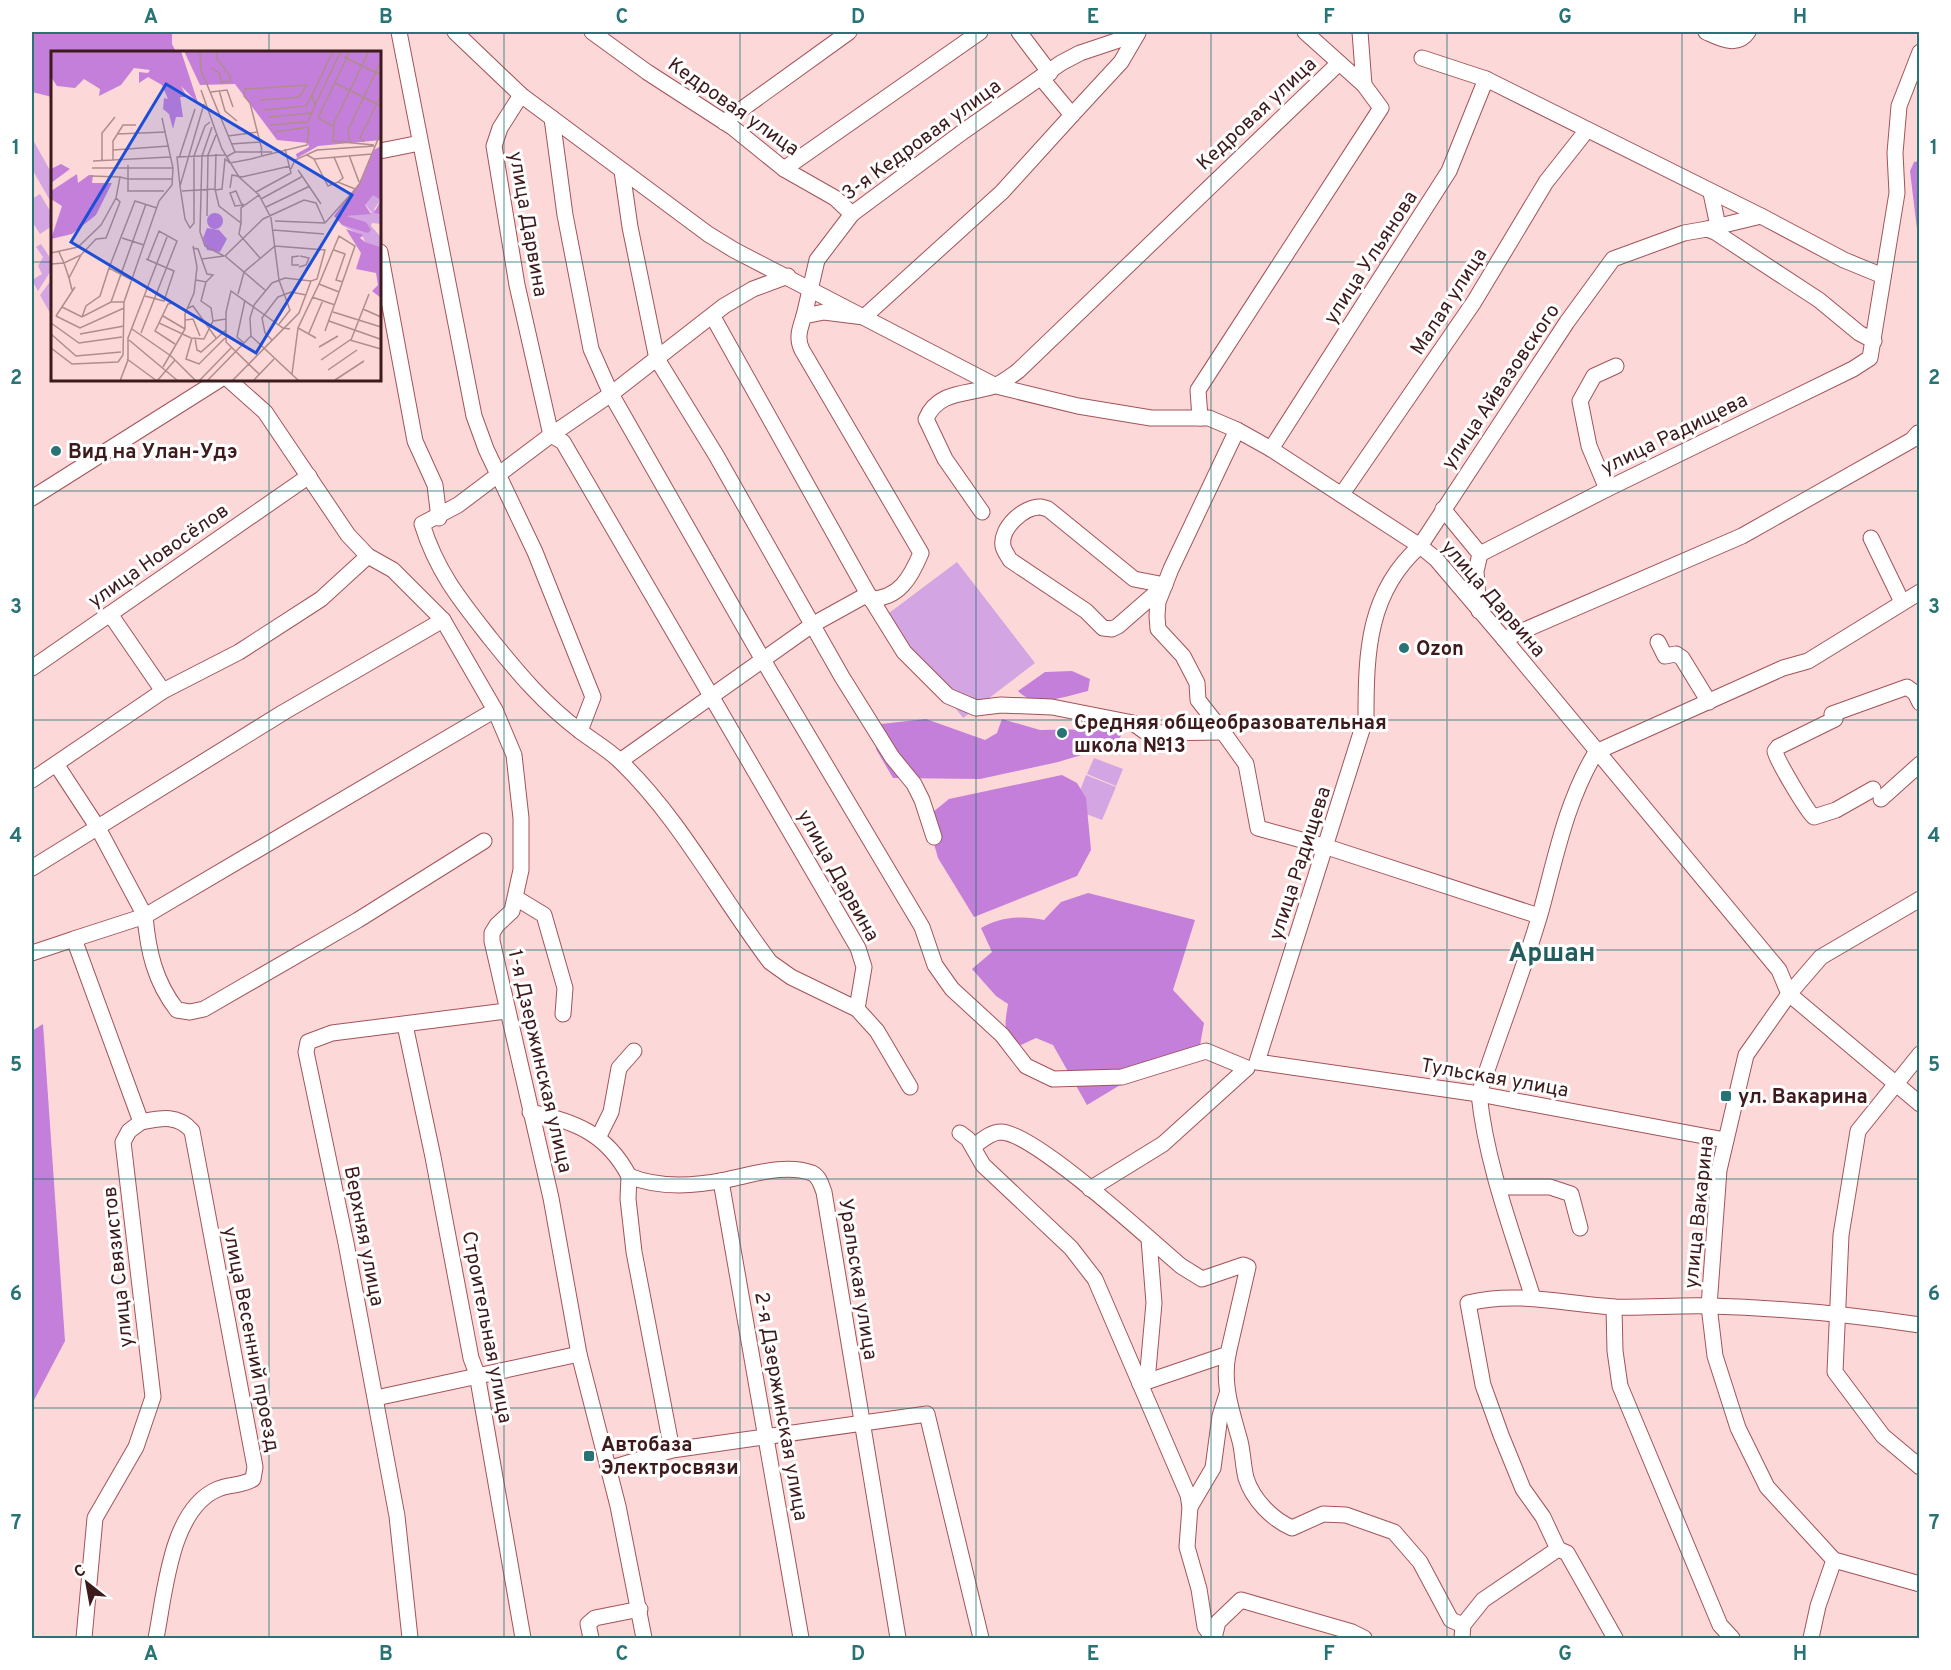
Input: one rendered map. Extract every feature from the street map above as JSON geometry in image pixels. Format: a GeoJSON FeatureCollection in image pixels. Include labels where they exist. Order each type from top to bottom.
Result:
{"type":"FeatureCollection","features":[{"type":"Feature","properties":{"kind":"street"},"geometry":{"type":"LineString","coordinates":[[399,32],[474,416],[486,449],[499,472],[561,613],[593,697],[580,731]]}},
{"type":"Feature","properties":{"kind":"street"},"geometry":{"type":"LineString","coordinates":[[455,32],[521,95],[708,234],[734,250],[809,287]]}},
{"type":"Feature","properties":{"kind":"street","name":"Кедровая улица"},"geometry":{"type":"LineString","coordinates":[[592,32],[647,72],[724,122],[784,169],[835,198],[852,214]]}},
{"type":"Feature","properties":{"kind":"street"},"geometry":{"type":"LineString","coordinates":[[724,122],[849,32]]}},
{"type":"Feature","properties":{"kind":"street"},"geometry":{"type":"LineString","coordinates":[[784,169],[980,32]]}},
{"type":"Feature","properties":{"kind":"street"},"geometry":{"type":"LineString","coordinates":[[1019,32],[1072,115]]}},
{"type":"Feature","properties":{"kind":"street"},"geometry":{"type":"LineString","coordinates":[[1305,32],[1339,63]]}},
{"type":"Feature","properties":{"kind":"street"},"geometry":{"type":"LineString","coordinates":[[1360,32],[1364,85]]}},
{"type":"Feature","properties":{"kind":"street"},"geometry":{"type":"LineString","coordinates":[[1706,32],[1724,40],[1734,41],[1744,37],[1748,32]]}},
{"type":"Feature","properties":{"kind":"street"},"geometry":{"type":"LineString","coordinates":[[864,317],[1002,192],[1121,62],[1138,33]]}},
{"type":"Feature","properties":{"kind":"street","name":"3-я Кедровая улица"},"geometry":{"type":"LineString","coordinates":[[804,316],[809,287],[822,250],[852,214],[1061,63],[1080,53],[1138,33]]}},
{"type":"Feature","properties":{"kind":"street"},"geometry":{"type":"LineString","coordinates":[[1711,193],[1713,227],[1874,341],[1897,193],[1895,153],[1899,106],[1920,52]]}},
{"type":"Feature","properties":{"kind":"street"},"geometry":{"type":"LineString","coordinates":[[1422,58],[1486,79],[1761,216],[1822,249],[1883,276]]}},
{"type":"Feature","properties":{"kind":"street","name":"Кедровая улица"},"geometry":{"type":"LineString","coordinates":[[996,386],[1018,371],[1339,63],[1364,85],[1380,108],[1198,390],[1200,418]]}},
{"type":"Feature","properties":{"kind":"street","name":"улица Ульянова"},"geometry":{"type":"LineString","coordinates":[[1271,449],[1449,171],[1486,79]]}},
{"type":"Feature","properties":{"kind":"street","name":"улица Дарвина"},"geometry":{"type":"LineString","coordinates":[[521,95],[500,128],[494,146],[517,285],[551,435],[563,442],[858,948],[864,967],[857,1009]]}},
{"type":"Feature","properties":{"kind":"street","name":"улица Дарвина"},"geometry":{"type":"LineString","coordinates":[[552,118],[565,215],[591,349],[611,394],[763,660],[922,927],[935,965],[952,990],[1002,1035],[1026,1066],[1053,1079],[1122,1077],[1206,1051],[1252,1065]]}},
{"type":"Feature","properties":{"kind":"street","name":"Малая улица"},"geometry":{"type":"LineString","coordinates":[[1342,494],[1474,302],[1546,182],[1587,130]]}},
{"type":"Feature","properties":{"kind":"street"},"geometry":{"type":"LineString","coordinates":[[381,151],[420,143]]}},
{"type":"Feature","properties":{"kind":"street"},"geometry":{"type":"LineString","coordinates":[[622,171],[630,227],[657,359],[812,625],[892,757],[914,784],[922,800],[934,837]]}},
{"type":"Feature","properties":{"kind":"street"},"geometry":{"type":"LineString","coordinates":[[1713,227],[1761,216]]}},
{"type":"Feature","properties":{"kind":"street","name":"улица Айвазовского"},"geometry":{"type":"LineString","coordinates":[[1420,546],[1567,322],[1608,264],[1620,255],[1684,233],[1713,227]]}},
{"type":"Feature","properties":{"kind":"street"},"geometry":{"type":"LineString","coordinates":[[381,257],[415,441],[435,486],[439,518]]}},
{"type":"Feature","properties":{"kind":"street"},"geometry":{"type":"LineString","coordinates":[[788,276],[738,297],[611,394],[499,472],[439,518],[422,524],[430,549],[456,596],[523,680],[549,707],[620,761],[669,820],[770,962],[808,986],[857,1009],[877,1031],[909,1087]]}},
{"type":"Feature","properties":{"kind":"street","name":"улица Дарвина"},"geometry":{"type":"LineString","coordinates":[[809,287],[996,386],[1078,406],[1151,418],[1209,418],[1271,449],[1420,546],[1436,559],[1504,639],[1779,970],[1789,994],[1920,1104]]}},
{"type":"Feature","properties":{"kind":"street","name":"улица Дарвина"},"geometry":{"type":"LineString","coordinates":[[804,316],[824,312],[864,317]]}},
{"type":"Feature","properties":{"kind":"street"},"geometry":{"type":"LineString","coordinates":[[620,761],[812,625],[869,597],[881,600],[904,585],[912,575],[921,553],[802,350],[799,332],[804,316]]}},
{"type":"Feature","properties":{"kind":"street"},"geometry":{"type":"LineString","coordinates":[[713,317],[869,597],[903,652],[948,696],[976,708],[1000,705],[1052,707],[1133,723],[1147,733],[1223,732]]}},
{"type":"Feature","properties":{"kind":"street","name":"улица Радищева"},"geometry":{"type":"LineString","coordinates":[[1480,554],[1607,489],[1853,369],[1870,358],[1874,341]]}},
{"type":"Feature","properties":{"kind":"street"},"geometry":{"type":"LineString","coordinates":[[1607,489],[1589,446],[1580,401],[1594,376],[1616,366]]}},
{"type":"Feature","properties":{"kind":"street"},"geometry":{"type":"LineString","coordinates":[[32,498],[217,381]]}},
{"type":"Feature","properties":{"kind":"street","name":"1-я Дзержинская улица"},"geometry":{"type":"LineString","coordinates":[[230,381],[266,412],[348,535],[368,556],[393,570],[443,620],[495,710],[514,755],[521,818],[520,870],[512,911],[492,933],[506,1011],[562,1250],[579,1353],[608,1469],[640,1610],[644,1638]]}},
{"type":"Feature","properties":{"kind":"street"},"geometry":{"type":"LineString","coordinates":[[982,512],[945,459],[926,419],[939,400],[996,386]]}},
{"type":"Feature","properties":{"kind":"street"},"geometry":{"type":"LineString","coordinates":[[1237,430],[1158,602],[1158,629],[1183,656],[1199,689],[1198,700],[1246,764],[1258,828],[1327,847],[1539,916]]}},
{"type":"Feature","properties":{"kind":"street"},"geometry":{"type":"LineString","coordinates":[[1504,639],[1742,536],[1912,440],[1918,433]]}},
{"type":"Feature","properties":{"kind":"street","name":"улица Новосёлов"},"geometry":{"type":"LineString","coordinates":[[32,668],[309,476]]}},
{"type":"Feature","properties":{"kind":"street"},"geometry":{"type":"LineString","coordinates":[[1041,507],[1048,509],[1134,579],[1165,585],[1118,626],[1112,629],[1103,628],[1086,611],[1010,560],[1003,546],[1003,539],[1014,520],[1023,512],[1041,507]]}},
{"type":"Feature","properties":{"kind":"street"},"geometry":{"type":"LineString","coordinates":[[1443,509],[1480,554],[1476,571],[1479,611]]}},
{"type":"Feature","properties":{"kind":"street"},"geometry":{"type":"LineString","coordinates":[[1871,538],[1902,602]]}},
{"type":"Feature","properties":{"kind":"street","name":"улица Радищева"},"geometry":{"type":"LineString","coordinates":[[1252,1065],[1327,847],[1366,717],[1366,670],[1379,601],[1405,559],[1420,546]]}},
{"type":"Feature","properties":{"kind":"street"},"geometry":{"type":"LineString","coordinates":[[32,780],[163,691],[239,652],[321,599],[368,556]]}},
{"type":"Feature","properties":{"kind":"street"},"geometry":{"type":"LineString","coordinates":[[1533,1298],[1482,1123],[1479,1094],[1539,916],[1578,781],[1596,752],[1784,668],[1808,661],[1920,592]]}},
{"type":"Feature","properties":{"kind":"street"},"geometry":{"type":"LineString","coordinates":[[111,614],[163,691]]}},
{"type":"Feature","properties":{"kind":"street"},"geometry":{"type":"LineString","coordinates":[[32,868],[284,712],[443,620]]}},
{"type":"Feature","properties":{"kind":"street"},"geometry":{"type":"LineString","coordinates":[[1658,642],[1665,656],[1676,654],[1682,658],[1709,702]]}},
{"type":"Feature","properties":{"kind":"street"},"geometry":{"type":"LineString","coordinates":[[1920,703],[1915,693],[1906,687],[1833,717],[1778,747],[1775,751],[1776,759],[1797,789],[1807,813],[1814,817],[1823,816],[1877,794],[1920,764]]}},
{"type":"Feature","properties":{"kind":"street"},"geometry":{"type":"LineString","coordinates":[[32,953],[145,916],[495,710]]}},
{"type":"Feature","properties":{"kind":"street"},"geometry":{"type":"LineString","coordinates":[[56,764],[98,828],[145,916],[148,947],[165,996],[177,1010],[190,1012],[204,1010],[358,920],[484,841]]}},
{"type":"Feature","properties":{"kind":"street"},"geometry":{"type":"LineString","coordinates":[[516,898],[544,915],[565,988],[562,1014]]}},
{"type":"Feature","properties":{"kind":"street","name":"улица Вакарина"},"geometry":{"type":"LineString","coordinates":[[1834,1560],[1767,1487],[1738,1428],[1714,1356],[1709,1306],[1714,1220],[1725,1140],[1746,1055],[1789,994],[1821,957],[1920,899]]}},
{"type":"Feature","properties":{"kind":"street"},"geometry":{"type":"LineString","coordinates":[[74,939],[141,1122]]}},
{"type":"Feature","properties":{"kind":"street","name":"Верхняя улица"},"geometry":{"type":"LineString","coordinates":[[410,1638],[397,1516],[376,1398],[306,1052],[308,1042],[313,1038],[332,1033],[506,1011]]}},
{"type":"Feature","properties":{"kind":"street","name":"Строительная улица"},"geometry":{"type":"LineString","coordinates":[[405,1025],[471,1358],[477,1374],[523,1638]]}},
{"type":"Feature","properties":{"kind":"street"},"geometry":{"type":"LineString","coordinates":[[599,1136],[610,1112],[619,1068],[634,1051]]}},
{"type":"Feature","properties":{"kind":"street"},"geometry":{"type":"LineString","coordinates":[[1920,1054],[1894,1083],[1858,1131],[1841,1235],[1835,1372],[1883,1436],[1920,1467]]}},
{"type":"Feature","properties":{"kind":"street"},"geometry":{"type":"LineString","coordinates":[[1090,1189],[1163,1144],[1252,1065]]}},
{"type":"Feature","properties":{"kind":"street","name":"Тульская улица"},"geometry":{"type":"LineString","coordinates":[[1252,1065],[1479,1094],[1725,1140]]}},
{"type":"Feature","properties":{"kind":"street"},"geometry":{"type":"LineString","coordinates":[[530,1112],[558,1117],[599,1136],[613,1151],[629,1176],[628,1199],[634,1252],[672,1450]]}},
{"type":"Feature","properties":{"kind":"street","name":"улица Весенний проезд"},"geometry":{"type":"LineString","coordinates":[[141,1122],[162,1117],[174,1118],[184,1122],[192,1131],[255,1467],[253,1479],[245,1484],[218,1489],[201,1501],[177,1535],[156,1638]]}},
{"type":"Feature","properties":{"kind":"street","name":"улица Связистов"},"geometry":{"type":"LineString","coordinates":[[84,1638],[95,1518],[136,1447],[153,1397],[123,1142],[129,1131],[141,1122]]}},
{"type":"Feature","properties":{"kind":"street"},"geometry":{"type":"LineString","coordinates":[[973,1147],[983,1138],[999,1132],[1017,1136],[1044,1151],[1181,1266],[1202,1279],[1243,1265],[1248,1267],[1225,1370],[1227,1391],[1247,1479],[1275,1520],[1292,1528],[1323,1514],[1346,1515],[1394,1532],[1420,1562],[1451,1620],[1462,1632],[1483,1600],[1558,1549]]}},
{"type":"Feature","properties":{"kind":"street"},"geometry":{"type":"LineString","coordinates":[[960,1133],[973,1147],[983,1165],[1066,1242],[1095,1279],[1144,1382],[1190,1507],[1187,1546],[1199,1589],[1205,1627],[1214,1638]]}},
{"type":"Feature","properties":{"kind":"street","name":"Уральская улица"},"geometry":{"type":"LineString","coordinates":[[629,1176],[655,1185],[721,1181],[781,1169],[813,1174],[819,1180],[824,1192],[898,1638]]}},
{"type":"Feature","properties":{"kind":"street","name":"2-я Дзержинская улица"},"geometry":{"type":"LineString","coordinates":[[721,1181],[801,1638]]}},
{"type":"Feature","properties":{"kind":"street"},"geometry":{"type":"LineString","coordinates":[[1499,1187],[1550,1187],[1571,1194],[1580,1228]]}},
{"type":"Feature","properties":{"kind":"street"},"geometry":{"type":"LineString","coordinates":[[1144,1382],[1154,1303],[1149,1239]]}},
{"type":"Feature","properties":{"kind":"street"},"geometry":{"type":"LineString","coordinates":[[1608,1636],[1567,1553],[1558,1549],[1543,1517],[1523,1489],[1483,1384],[1468,1303],[1486,1298],[1533,1298],[1614,1307],[1709,1306],[1836,1312],[1920,1325]]}},
{"type":"Feature","properties":{"kind":"street"},"geometry":{"type":"LineString","coordinates":[[1614,1307],[1620,1386],[1720,1625],[1732,1638]]}},
{"type":"Feature","properties":{"kind":"street"},"geometry":{"type":"LineString","coordinates":[[376,1398],[579,1353]]}},
{"type":"Feature","properties":{"kind":"street"},"geometry":{"type":"LineString","coordinates":[[1144,1382],[1228,1354]]}},
{"type":"Feature","properties":{"kind":"street"},"geometry":{"type":"LineString","coordinates":[[1190,1507],[1213,1468],[1220,1416],[1227,1391]]}},
{"type":"Feature","properties":{"kind":"street"},"geometry":{"type":"LineString","coordinates":[[608,1469],[672,1450],[927,1414],[981,1638]]}},
{"type":"Feature","properties":{"kind":"street"},"geometry":{"type":"LineString","coordinates":[[1811,1638],[1818,1606],[1834,1560],[1920,1584]]}},
{"type":"Feature","properties":{"kind":"street"},"geometry":{"type":"LineString","coordinates":[[1214,1638],[1218,1622],[1241,1600],[1352,1632],[1364,1638]]}},
{"type":"Feature","properties":{"kind":"street"},"geometry":{"type":"LineString","coordinates":[[591,1638],[588,1624],[595,1618],[640,1610]]}},
{"type":"Feature","properties":{"kind":"shaded area"},"geometry":{"type":"Polygon","coordinates":[[[32,32],[172,32],[172,44],[176,51],[51,51],[51,97],[32,92],[32,32]]]}},
{"type":"Feature","properties":{"kind":"shaded area"},"geometry":{"type":"Polygon","coordinates":[[[32,138],[51,172],[51,202],[32,169],[32,138]]]}},
{"type":"Feature","properties":{"kind":"shaded area"},"geometry":{"type":"Polygon","coordinates":[[[1920,161],[1919,246],[1910,171],[1914,162],[1920,161]]]}},
{"type":"Feature","properties":{"kind":"shaded area"},"geometry":{"type":"Polygon","coordinates":[[[40,194],[51,212],[51,227],[40,234],[32,221],[32,199],[40,194]]]}},
{"type":"Feature","properties":{"kind":"shaded area"},"geometry":{"type":"Polygon","coordinates":[[[41,244],[49,256],[51,265],[51,271],[38,291],[32,280],[42,274],[38,266],[43,257],[36,247],[41,244]]]}},
{"type":"Feature","properties":{"kind":"shaded area"},"geometry":{"type":"Polygon","coordinates":[[[51,280],[50,313],[40,295],[51,280]]]}},
{"type":"Feature","properties":{"kind":"shaded area"},"geometry":{"type":"Polygon","coordinates":[[[957,562],[1035,663],[963,718],[885,616],[957,562]]]}},
{"type":"Feature","properties":{"kind":"shaded area"},"geometry":{"type":"Polygon","coordinates":[[[1072,671],[1090,679],[1088,691],[1042,700],[1025,696],[1018,691],[1045,672],[1072,671]]]}},
{"type":"Feature","properties":{"kind":"shaded area"},"geometry":{"type":"Polygon","coordinates":[[[926,719],[985,740],[997,733],[1002,719],[1040,730],[1105,729],[1121,735],[1118,744],[1058,762],[980,779],[893,778],[876,749],[881,724],[926,719]]]}},
{"type":"Feature","properties":{"kind":"shaded area"},"geometry":{"type":"Polygon","coordinates":[[[1094,758],[1123,769],[1116,786],[1087,774],[1094,758]]]}},
{"type":"Feature","properties":{"kind":"shaded area"},"geometry":{"type":"Polygon","coordinates":[[[1062,775],[1077,783],[1086,798],[1091,850],[1077,876],[974,917],[938,858],[929,826],[933,812],[949,799],[1062,775]]]}},
{"type":"Feature","properties":{"kind":"shaded area"},"geometry":{"type":"Polygon","coordinates":[[[1086,775],[1116,787],[1102,820],[1073,809],[1086,775]]]}},
{"type":"Feature","properties":{"kind":"shaded area"},"geometry":{"type":"Polygon","coordinates":[[[1088,893],[1195,920],[1173,990],[1204,1023],[1199,1051],[1150,1067],[1087,1105],[1053,1045],[1036,1038],[1021,1045],[1010,1038],[1006,1029],[1008,1004],[996,996],[972,969],[992,952],[981,928],[995,921],[1011,918],[1044,920],[1061,902],[1088,893]]]}},
{"type":"Feature","properties":{"kind":"shaded area"},"geometry":{"type":"Polygon","coordinates":[[[43,1024],[65,1341],[32,1404],[32,1031],[43,1024]]]}},
{"type":"Feature","properties":{"kind":"place","name":"Вид на Улан-Удэ"},"geometry":{"type":"Point","coordinates":[56,451]}},
{"type":"Feature","properties":{"kind":"place","name":"Ozon"},"geometry":{"type":"Point","coordinates":[1404,648]}},
{"type":"Feature","properties":{"kind":"place","name":"Средняя общеобразовательная школа №13"},"geometry":{"type":"Point","coordinates":[1062,733]}},
{"type":"Feature","properties":{"kind":"place","name":"ул. Вакарина"},"geometry":{"type":"Point","coordinates":[1726,1096]}},
{"type":"Feature","properties":{"kind":"place","name":"Автобаза Электросвязи"},"geometry":{"type":"Point","coordinates":[589,1456]}},
{"type":"Feature","properties":{"kind":"district","name":"Аршан"},"geometry":{"type":"Point","coordinates":[1552,952]}}]}
